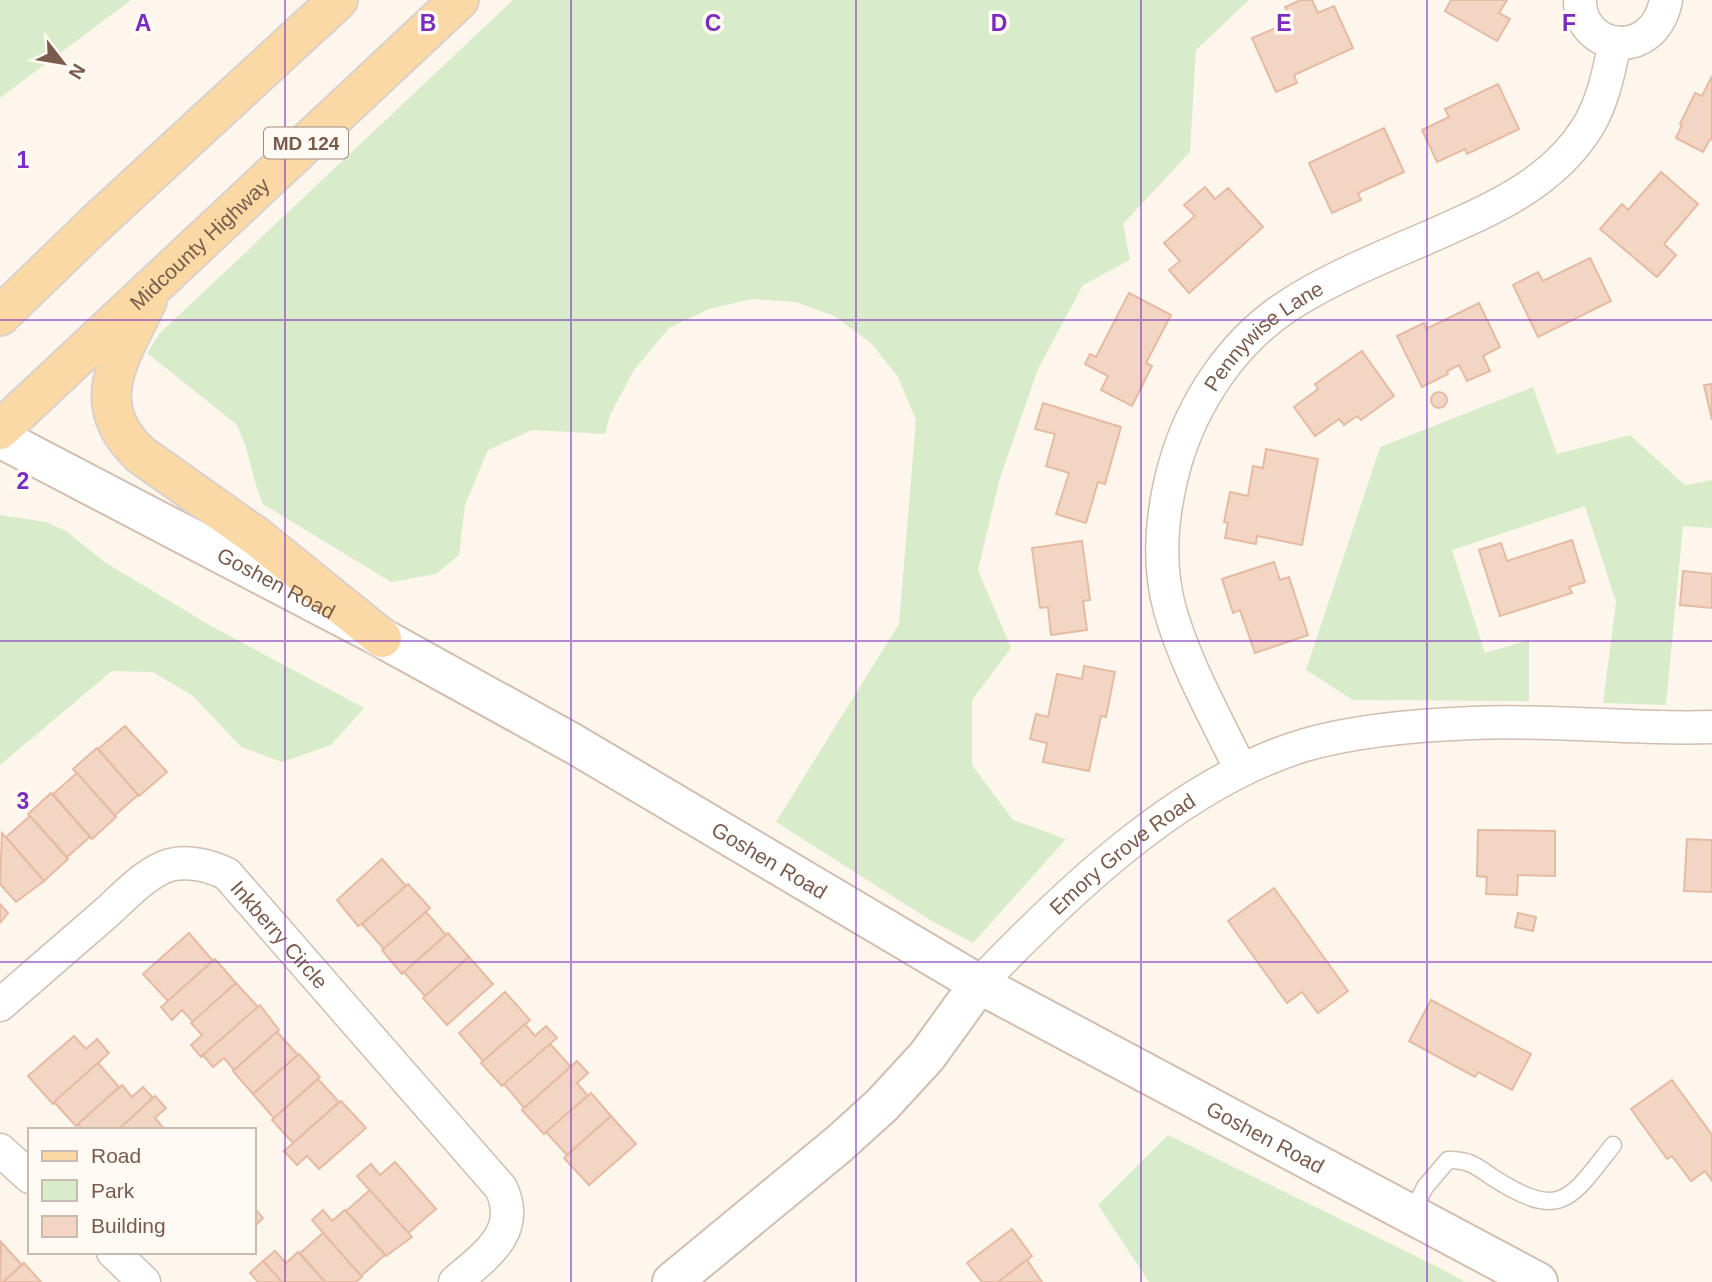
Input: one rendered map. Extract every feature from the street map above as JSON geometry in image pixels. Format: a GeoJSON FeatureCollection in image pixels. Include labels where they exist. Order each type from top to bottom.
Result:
{"type":"FeatureCollection","features":[{"type":"Feature","properties":{"kind":"main road"},"geometry":{"type":"LineString","coordinates":[[0,316],[95,224],[338,0]]}},
{"type":"Feature","properties":{"kind":"main road","name":"Midcounty Highway"},"geometry":{"type":"LineString","coordinates":[[0,430],[459,0]]}},
{"type":"Feature","properties":{"kind":"main road"},"geometry":{"type":"LineString","coordinates":[[154,286],[112,379],[111,399],[116,422],[125,441],[257,537],[382,638]]}},
{"type":"Feature","properties":{"kind":"street"},"geometry":{"type":"LineString","coordinates":[[1580,0],[1583,19],[1591,30],[1615,43],[1644,37],[1656,28],[1666,0]]}},
{"type":"Feature","properties":{"kind":"street","name":"Pennywise Lane"},"geometry":{"type":"LineString","coordinates":[[1241,770],[1188,658],[1170,609],[1165,586],[1164,527],[1168,490],[1192,417],[1227,362],[1261,325],[1287,306],[1359,269],[1495,208],[1529,188],[1556,165],[1589,124],[1601,101],[1615,43]]}},
{"type":"Feature","properties":{"kind":"street","name":"Goshen Road"},"geometry":{"type":"LineString","coordinates":[[0,438],[382,638],[595,756],[979,984],[1538,1282]]}},
{"type":"Feature","properties":{"kind":"street","name":"Emory Grove Road"},"geometry":{"type":"LineString","coordinates":[[672,1282],[839,1144],[882,1105],[927,1056],[979,984],[1058,906],[1128,846],[1176,810],[1241,770],[1306,745],[1394,728],[1476,723],[1712,727]]}},
{"type":"Feature","properties":{"kind":"street","name":"Inkberry Circle"},"geometry":{"type":"LineString","coordinates":[[0,1005],[156,872],[168,865],[180,863],[216,869],[227,874],[504,1194],[507,1212],[504,1231],[495,1246],[455,1282]]}},
{"type":"Feature","properties":{"kind":"street"},"geometry":{"type":"LineString","coordinates":[[0,1150],[28,1175]]}},
{"type":"Feature","properties":{"kind":"street"},"geometry":{"type":"LineString","coordinates":[[115,1254],[144,1282]]}},
{"type":"Feature","properties":{"kind":"lane"},"geometry":{"type":"LineString","coordinates":[[1412,1213],[1425,1187],[1448,1160],[1467,1160],[1511,1189],[1541,1200],[1560,1201],[1578,1190],[1613,1145]]}},
{"type":"Feature","properties":{"kind":"green space"},"geometry":{"type":"Polygon","coordinates":[[[0,0],[131,0],[0,98],[0,0]]]}},
{"type":"Feature","properties":{"kind":"green space"},"geometry":{"type":"Polygon","coordinates":[[[513,0],[1249,0],[1196,50],[1190,152],[1123,224],[1130,260],[1083,285],[1038,369],[1000,478],[978,570],[1011,648],[972,700],[972,765],[1013,820],[1066,839],[973,943],[930,920],[776,822],[899,624],[916,420],[898,377],[871,343],[834,316],[796,302],[752,299],[709,309],[669,328],[634,370],[610,415],[605,434],[532,430],[488,450],[465,505],[459,555],[436,574],[391,582],[263,504],[236,424],[147,353],[160,333],[513,0]]]}},
{"type":"Feature","properties":{"kind":"green space"},"geometry":{"type":"Polygon","coordinates":[[[1533,387],[1557,454],[1630,435],[1685,485],[1712,480],[1712,528],[1683,526],[1666,705],[1603,703],[1616,602],[1585,506],[1452,550],[1485,653],[1529,640],[1529,701],[1353,700],[1306,670],[1380,447],[1533,387]]]}},
{"type":"Feature","properties":{"kind":"green space"},"geometry":{"type":"Polygon","coordinates":[[[0,515],[46,522],[66,531],[106,563],[211,626],[364,708],[331,745],[282,762],[241,747],[193,696],[153,672],[112,671],[0,765],[0,515]]]}},
{"type":"Feature","properties":{"kind":"green space"},"geometry":{"type":"Polygon","coordinates":[[[1168,1135],[1465,1282],[1149,1282],[1098,1205],[1168,1135]]]}},
{"type":"Feature","properties":{"kind":"building"},"geometry":{"type":"Polygon","coordinates":[[[1301,0],[1312,0],[1318,13],[1334,6],[1353,48],[1294,75],[1297,83],[1276,92],[1252,38],[1292,21],[1285,7],[1301,0]]]}},
{"type":"Feature","properties":{"kind":"building"},"geometry":{"type":"Polygon","coordinates":[[[1451,0],[1507,0],[1499,13],[1510,19],[1497,41],[1445,11],[1451,0]]]}},
{"type":"Feature","properties":{"kind":"building"},"geometry":{"type":"Polygon","coordinates":[[[1712,76],[1712,140],[1710,139],[1703,152],[1676,138],[1695,93],[1702,96],[1712,76]]]}},
{"type":"Feature","properties":{"kind":"building"},"geometry":{"type":"Polygon","coordinates":[[[1498,84],[1519,129],[1467,154],[1465,149],[1437,162],[1422,130],[1449,117],[1445,109],[1498,84]]]}},
{"type":"Feature","properties":{"kind":"building"},"geometry":{"type":"Polygon","coordinates":[[[1384,128],[1404,172],[1358,193],[1361,200],[1332,213],[1309,163],[1384,128]]]}},
{"type":"Feature","properties":{"kind":"building"},"geometry":{"type":"Polygon","coordinates":[[[1661,172],[1698,204],[1664,244],[1676,255],[1657,277],[1600,229],[1622,204],[1628,210],[1661,172]]]}},
{"type":"Feature","properties":{"kind":"building"},"geometry":{"type":"Polygon","coordinates":[[[1205,187],[1215,199],[1228,188],[1263,227],[1189,293],[1169,270],[1180,261],[1164,243],[1195,216],[1184,205],[1205,187]]]}},
{"type":"Feature","properties":{"kind":"building"},"geometry":{"type":"Polygon","coordinates":[[[1590,258],[1611,301],[1538,337],[1513,285],[1538,272],[1543,281],[1590,258]]]}},
{"type":"Feature","properties":{"kind":"building"},"geometry":{"type":"Polygon","coordinates":[[[1129,293],[1171,315],[1146,363],[1152,366],[1132,406],[1101,390],[1108,376],[1085,364],[1090,354],[1096,357],[1129,293]]]}},
{"type":"Feature","properties":{"kind":"building"},"geometry":{"type":"Polygon","coordinates":[[[1479,303],[1500,347],[1483,356],[1490,371],[1467,381],[1459,365],[1447,371],[1448,374],[1422,387],[1397,336],[1424,323],[1426,329],[1479,303]]]}},
{"type":"Feature","properties":{"kind":"building"},"geometry":{"type":"Polygon","coordinates":[[[1362,351],[1394,396],[1361,420],[1357,416],[1344,425],[1339,419],[1315,436],[1294,407],[1318,389],[1315,384],[1362,351]]]}},
{"type":"Feature","properties":{"kind":"building"},"geometry":{"type":"Polygon","coordinates":[[[1712,384],[1712,420],[1704,385],[1712,384]]]}},
{"type":"Feature","properties":{"kind":"building"},"geometry":{"type":"Polygon","coordinates":[[[1436,392],[1442,392],[1447,400],[1445,406],[1436,408],[1431,403],[1431,397],[1436,392]]]}},
{"type":"Feature","properties":{"kind":"building"},"geometry":{"type":"Polygon","coordinates":[[[1043,403],[1121,427],[1105,484],[1098,482],[1086,523],[1056,514],[1069,473],[1046,466],[1055,434],[1035,429],[1043,403]]]}},
{"type":"Feature","properties":{"kind":"building"},"geometry":{"type":"Polygon","coordinates":[[[1266,449],[1318,459],[1302,545],[1257,536],[1256,544],[1225,538],[1228,523],[1224,522],[1230,492],[1248,496],[1253,466],[1263,468],[1266,449]]]}},
{"type":"Feature","properties":{"kind":"building"},"geometry":{"type":"Polygon","coordinates":[[[1572,540],[1585,582],[1569,587],[1572,593],[1500,616],[1479,550],[1501,543],[1507,561],[1572,540]]]}},
{"type":"Feature","properties":{"kind":"building"},"geometry":{"type":"Polygon","coordinates":[[[1082,541],[1090,600],[1083,601],[1087,630],[1051,635],[1048,607],[1040,608],[1032,548],[1082,541]]]}},
{"type":"Feature","properties":{"kind":"building"},"geometry":{"type":"Polygon","coordinates":[[[1274,562],[1280,580],[1289,577],[1308,635],[1255,653],[1240,610],[1233,613],[1222,579],[1274,562]]]}},
{"type":"Feature","properties":{"kind":"building"},"geometry":{"type":"Polygon","coordinates":[[[1683,571],[1712,574],[1712,608],[1680,605],[1683,571]]]}},
{"type":"Feature","properties":{"kind":"building"},"geometry":{"type":"Polygon","coordinates":[[[1084,666],[1115,672],[1106,717],[1101,716],[1089,771],[1043,762],[1047,743],[1030,739],[1036,714],[1048,717],[1057,674],[1082,679],[1084,666]]]}},
{"type":"Feature","properties":{"kind":"building"},"geometry":{"type":"Polygon","coordinates":[[[125,726],[167,772],[139,796],[98,749],[125,726]]]}},
{"type":"Feature","properties":{"kind":"building"},"geometry":{"type":"Polygon","coordinates":[[[97,748],[138,795],[114,816],[73,769],[97,748]]]}},
{"type":"Feature","properties":{"kind":"building"},"geometry":{"type":"Polygon","coordinates":[[[77,773],[116,817],[92,839],[53,794],[77,773]]]}},
{"type":"Feature","properties":{"kind":"building"},"geometry":{"type":"Polygon","coordinates":[[[51,793],[90,837],[67,857],[28,814],[51,793]]]}},
{"type":"Feature","properties":{"kind":"building"},"geometry":{"type":"Polygon","coordinates":[[[30,816],[68,859],[44,881],[6,837],[30,816]]]}},
{"type":"Feature","properties":{"kind":"building"},"geometry":{"type":"Polygon","coordinates":[[[1478,830],[1555,831],[1555,876],[1518,875],[1517,895],[1486,894],[1487,877],[1477,876],[1478,830]]]}},
{"type":"Feature","properties":{"kind":"building"},"geometry":{"type":"Polygon","coordinates":[[[2,833],[44,881],[16,902],[0,884],[2,833]]]}},
{"type":"Feature","properties":{"kind":"building"},"geometry":{"type":"Polygon","coordinates":[[[1687,839],[1712,840],[1712,892],[1684,891],[1687,839]]]}},
{"type":"Feature","properties":{"kind":"building"},"geometry":{"type":"Polygon","coordinates":[[[382,859],[406,886],[358,926],[337,900],[382,859]]]}},
{"type":"Feature","properties":{"kind":"building"},"geometry":{"type":"Polygon","coordinates":[[[408,884],[430,908],[384,949],[362,924],[408,884]]]}},
{"type":"Feature","properties":{"kind":"building"},"geometry":{"type":"Polygon","coordinates":[[[1274,888],[1348,991],[1318,1013],[1302,992],[1287,1003],[1228,921],[1274,888]]]}},
{"type":"Feature","properties":{"kind":"building"},"geometry":{"type":"Polygon","coordinates":[[[0,904],[8,913],[0,923],[0,904]]]}},
{"type":"Feature","properties":{"kind":"building"},"geometry":{"type":"Polygon","coordinates":[[[426,912],[446,935],[402,974],[382,950],[426,912]]]}},
{"type":"Feature","properties":{"kind":"building"},"geometry":{"type":"Polygon","coordinates":[[[1518,913],[1536,917],[1533,931],[1515,927],[1518,913]]]}},
{"type":"Feature","properties":{"kind":"building"},"geometry":{"type":"Polygon","coordinates":[[[189,933],[213,961],[168,1001],[143,974],[189,933]]]}},
{"type":"Feature","properties":{"kind":"building"},"geometry":{"type":"Polygon","coordinates":[[[448,933],[469,957],[425,996],[404,972],[448,933]]]}},
{"type":"Feature","properties":{"kind":"building"},"geometry":{"type":"Polygon","coordinates":[[[469,957],[493,984],[447,1025],[423,998],[469,957]]]}},
{"type":"Feature","properties":{"kind":"building"},"geometry":{"type":"Polygon","coordinates":[[[215,959],[236,983],[193,1022],[182,1010],[172,1020],[161,1007],[215,959]]]}},
{"type":"Feature","properties":{"kind":"building"},"geometry":{"type":"Polygon","coordinates":[[[236,983],[258,1007],[201,1057],[191,1045],[202,1035],[191,1023],[236,983]]]}},
{"type":"Feature","properties":{"kind":"building"},"geometry":{"type":"Polygon","coordinates":[[[505,992],[530,1020],[483,1061],[459,1033],[505,992]]]}},
{"type":"Feature","properties":{"kind":"building"},"geometry":{"type":"Polygon","coordinates":[[[1431,1000],[1531,1054],[1512,1090],[1478,1072],[1475,1077],[1409,1041],[1431,1000]]]}},
{"type":"Feature","properties":{"kind":"building"},"geometry":{"type":"Polygon","coordinates":[[[260,1005],[279,1030],[234,1070],[224,1058],[213,1067],[203,1055],[260,1005]]]}},
{"type":"Feature","properties":{"kind":"building"},"geometry":{"type":"Polygon","coordinates":[[[525,1024],[535,1036],[546,1026],[557,1038],[502,1086],[481,1063],[525,1024]]]}},
{"type":"Feature","properties":{"kind":"building"},"geometry":{"type":"Polygon","coordinates":[[[277,1032],[298,1055],[253,1094],[233,1071],[277,1032]]]}},
{"type":"Feature","properties":{"kind":"building"},"geometry":{"type":"Polygon","coordinates":[[[74,1036],[86,1049],[97,1039],[109,1053],[53,1104],[28,1076],[74,1036]]]}},
{"type":"Feature","properties":{"kind":"building"},"geometry":{"type":"Polygon","coordinates":[[[550,1044],[571,1067],[524,1108],[504,1084],[550,1044]]]}},
{"type":"Feature","properties":{"kind":"building"},"geometry":{"type":"Polygon","coordinates":[[[299,1054],[320,1077],[274,1118],[253,1094],[299,1054]]]}},
{"type":"Feature","properties":{"kind":"building"},"geometry":{"type":"Polygon","coordinates":[[[577,1061],[588,1073],[577,1083],[588,1096],[544,1134],[522,1110],[577,1061]]]}},
{"type":"Feature","properties":{"kind":"building"},"geometry":{"type":"Polygon","coordinates":[[[98,1063],[119,1087],[76,1126],[54,1102],[98,1063]]]}},
{"type":"Feature","properties":{"kind":"building"},"geometry":{"type":"Polygon","coordinates":[[[318,1079],[339,1102],[293,1143],[272,1120],[318,1079]]]}},
{"type":"Feature","properties":{"kind":"building"},"geometry":{"type":"Polygon","coordinates":[[[1672,1080],[1712,1135],[1712,1181],[1705,1171],[1691,1181],[1672,1156],[1667,1159],[1631,1109],[1672,1080]]]}},
{"type":"Feature","properties":{"kind":"building"},"geometry":{"type":"Polygon","coordinates":[[[122,1085],[132,1097],[143,1087],[153,1098],[120,1128],[81,1128],[78,1124],[122,1085]]]}},
{"type":"Feature","properties":{"kind":"building"},"geometry":{"type":"Polygon","coordinates":[[[591,1093],[611,1116],[567,1155],[546,1132],[591,1093]]]}},
{"type":"Feature","properties":{"kind":"building"},"geometry":{"type":"Polygon","coordinates":[[[155,1096],[166,1108],[155,1118],[163,1128],[120,1128],[155,1096]]]}},
{"type":"Feature","properties":{"kind":"building"},"geometry":{"type":"Polygon","coordinates":[[[341,1101],[366,1128],[319,1169],[307,1156],[297,1165],[284,1151],[341,1101]]]}},
{"type":"Feature","properties":{"kind":"building"},"geometry":{"type":"Polygon","coordinates":[[[611,1116],[636,1144],[589,1185],[564,1158],[611,1116]]]}},
{"type":"Feature","properties":{"kind":"building"},"geometry":{"type":"Polygon","coordinates":[[[395,1162],[436,1209],[408,1233],[357,1176],[371,1164],[380,1175],[395,1162]]]}},
{"type":"Feature","properties":{"kind":"building"},"geometry":{"type":"Polygon","coordinates":[[[370,1190],[412,1237],[386,1256],[346,1211],[370,1190]]]}},
{"type":"Feature","properties":{"kind":"building"},"geometry":{"type":"Polygon","coordinates":[[[256,1210],[263,1218],[256,1225],[256,1210]]]}},
{"type":"Feature","properties":{"kind":"building"},"geometry":{"type":"Polygon","coordinates":[[[323,1210],[332,1221],[345,1210],[385,1255],[361,1276],[312,1220],[323,1210]]]}},
{"type":"Feature","properties":{"kind":"building"},"geometry":{"type":"Polygon","coordinates":[[[1012,1229],[1032,1256],[998,1282],[982,1282],[967,1263],[1012,1229]]]}},
{"type":"Feature","properties":{"kind":"building"},"geometry":{"type":"Polygon","coordinates":[[[323,1233],[362,1277],[356,1282],[325,1282],[300,1253],[323,1233]]]}},
{"type":"Feature","properties":{"kind":"building"},"geometry":{"type":"Polygon","coordinates":[[[1,1242],[22,1265],[3,1282],[0,1282],[1,1242]]]}},
{"type":"Feature","properties":{"kind":"building"},"geometry":{"type":"Polygon","coordinates":[[[275,1251],[286,1263],[298,1252],[325,1282],[282,1282],[263,1261],[275,1251]]]}},
{"type":"Feature","properties":{"kind":"building"},"geometry":{"type":"Polygon","coordinates":[[[1027,1260],[1042,1282],[998,1282],[1027,1260]]]}},
{"type":"Feature","properties":{"kind":"building"},"geometry":{"type":"Polygon","coordinates":[[[263,1261],[282,1282],[258,1282],[250,1273],[263,1261]]]}},
{"type":"Feature","properties":{"kind":"building"},"geometry":{"type":"Polygon","coordinates":[[[24,1263],[41,1282],[3,1282],[22,1265],[24,1263]]]}}]}
